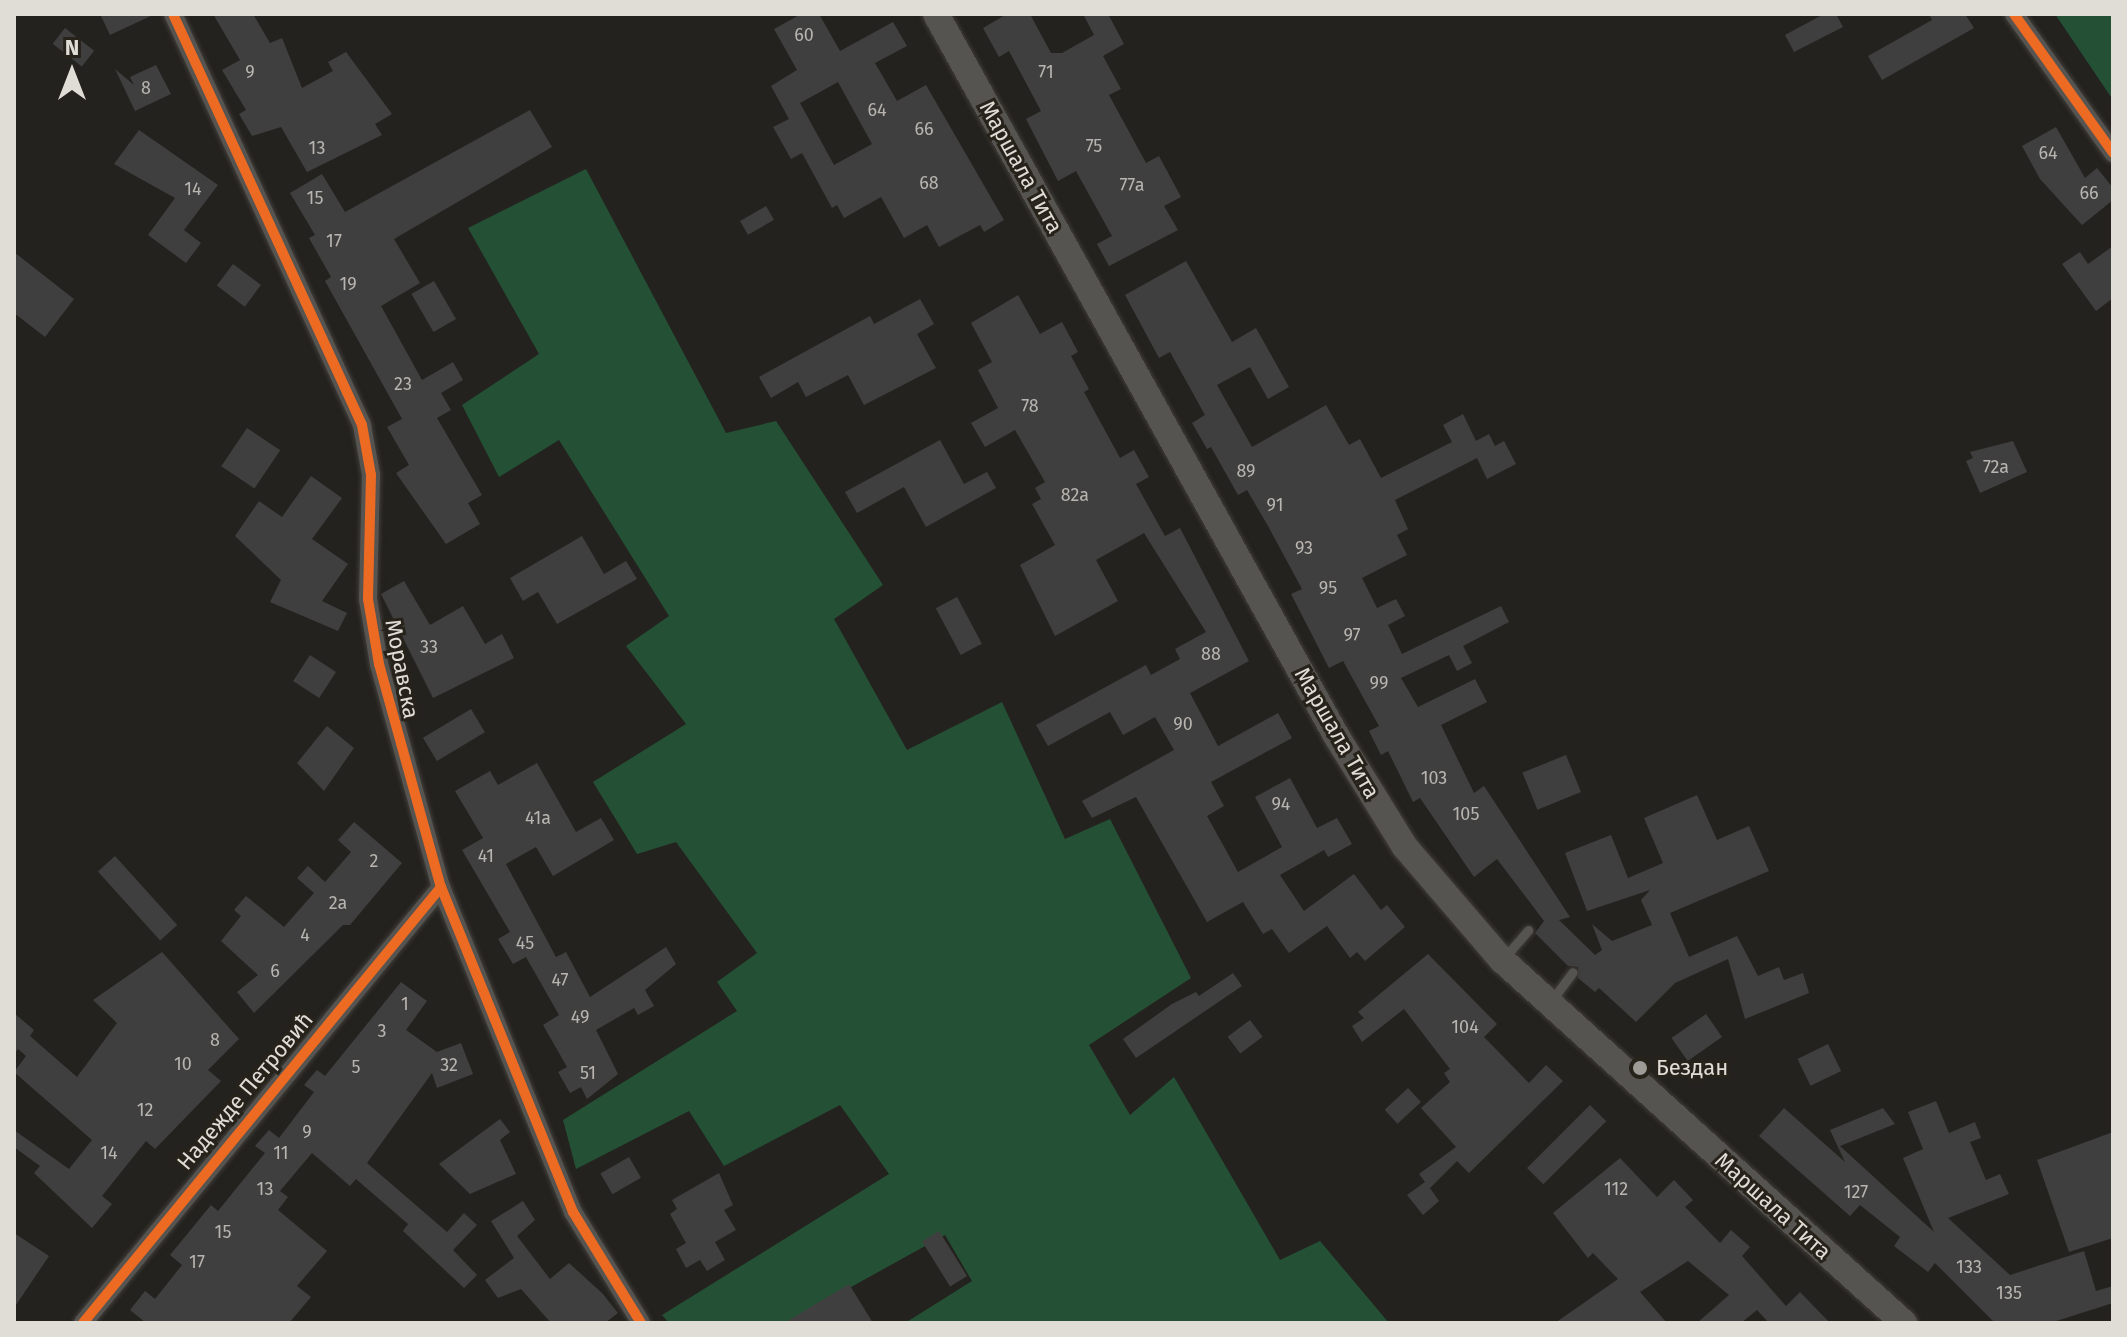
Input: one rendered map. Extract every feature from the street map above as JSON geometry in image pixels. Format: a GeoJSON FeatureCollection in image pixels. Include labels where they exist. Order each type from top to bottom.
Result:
{"type":"FeatureCollection","features":[{"type":"Feature","properties":{"kind":"main road","name":"Маршала Тита"},"geometry":{"type":"LineString","coordinates":[[936,14],[1337,737],[1405,847],[1502,960],[1904,1323]]}},
{"type":"Feature","properties":{"kind":"street","name":"Моравска"},"geometry":{"type":"LineString","coordinates":[[173,14],[362,425],[371,475],[368,599],[379,664],[441,887],[573,1212],[641,1323]]}},
{"type":"Feature","properties":{"kind":"street"},"geometry":{"type":"LineString","coordinates":[[2014,14],[2113,153]]}},
{"type":"Feature","properties":{"kind":"street","name":"Надежде Петровић"},"geometry":{"type":"LineString","coordinates":[[83,1323],[441,887]]}},
{"type":"Feature","properties":{"kind":"lane"},"geometry":{"type":"LineString","coordinates":[[1502,960],[1528,930]]}},
{"type":"Feature","properties":{"kind":"lane"},"geometry":{"type":"LineString","coordinates":[[1549,1004],[1573,972]]}},
{"type":"Feature","properties":{"kind":"green space"},"geometry":{"type":"Polygon","coordinates":[[[2055,14],[2113,14],[2113,100],[2055,14]]]}},
{"type":"Feature","properties":{"kind":"green space"},"geometry":{"type":"Polygon","coordinates":[[[586,169],[726,433],[776,421],[883,585],[834,619],[907,750],[1002,702],[1065,839],[1110,819],[1191,978],[1089,1045],[1130,1115],[1174,1077],[1280,1260],[1320,1241],[1389,1323],[905,1323],[972,1281],[945,1235],[786,1323],[669,1323],[662,1315],[889,1174],[840,1105],[724,1166],[689,1111],[576,1169],[563,1120],[737,1011],[717,982],[757,953],[676,842],[637,854],[593,782],[686,724],[626,646],[669,616],[559,440],[499,477],[462,405],[539,354],[468,228],[586,169]]]}},
{"type":"Feature","properties":{"kind":"building"},"geometry":{"type":"Polygon","coordinates":[[[100,14],[155,14],[110,35],[100,14]]]}},
{"type":"Feature","properties":{"kind":"building"},"geometry":{"type":"Polygon","coordinates":[[[213,14],[253,14],[270,43],[282,38],[302,88],[333,71],[328,62],[346,52],[392,114],[375,124],[382,135],[307,172],[281,127],[252,136],[239,114],[246,110],[222,70],[240,60],[213,14]]]}},
{"type":"Feature","properties":{"kind":"building"},"geometry":{"type":"Polygon","coordinates":[[[801,14],[819,14],[840,51],[893,22],[907,46],[875,63],[897,101],[926,85],[1004,220],[984,232],[980,225],[939,247],[927,225],[904,238],[881,197],[844,218],[837,205],[832,208],[802,153],[791,159],[773,127],[789,119],[771,86],[797,70],[774,29],[801,14]],[[838,82],[800,103],[834,165],[872,144],[838,82]]]}},
{"type":"Feature","properties":{"kind":"building"},"geometry":{"type":"Polygon","coordinates":[[[1007,14],[1030,14],[1051,53],[1062,53],[1094,35],[1083,14],[1108,14],[1124,44],[1103,56],[1121,89],[1109,95],[1146,163],[1159,156],[1181,197],[1164,206],[1178,230],[1109,266],[1097,244],[1112,236],[1076,171],[1058,181],[1026,119],[1041,111],[1009,51],[999,57],[983,28],[1007,14]]]}},
{"type":"Feature","properties":{"kind":"building"},"geometry":{"type":"Polygon","coordinates":[[[1824,14],[1836,14],[1843,27],[1794,52],[1785,35],[1824,14]]]}},
{"type":"Feature","properties":{"kind":"building"},"geometry":{"type":"Polygon","coordinates":[[[1929,14],[1965,14],[1974,28],[1882,80],[1868,56],[1932,20],[1929,14]]]}},
{"type":"Feature","properties":{"kind":"building"},"geometry":{"type":"Polygon","coordinates":[[[65,28],[94,51],[82,67],[53,44],[65,28]]]}},
{"type":"Feature","properties":{"kind":"building"},"geometry":{"type":"Polygon","coordinates":[[[156,65],[171,94],[135,111],[115,69],[134,85],[130,77],[156,65]]]}},
{"type":"Feature","properties":{"kind":"building"},"geometry":{"type":"Polygon","coordinates":[[[530,110],[552,147],[394,239],[420,283],[381,306],[422,380],[453,362],[463,380],[441,393],[451,410],[437,418],[482,495],[468,503],[480,524],[446,544],[396,473],[409,465],[387,427],[402,419],[325,281],[331,277],[309,238],[315,235],[290,193],[322,174],[345,212],[530,110]]]}},
{"type":"Feature","properties":{"kind":"building"},"geometry":{"type":"Polygon","coordinates":[[[2056,127],[2085,178],[2097,168],[2113,188],[2113,200],[2082,225],[2040,179],[2022,146],[2056,127]]]}},
{"type":"Feature","properties":{"kind":"building"},"geometry":{"type":"Polygon","coordinates":[[[139,130],[218,185],[184,230],[201,243],[186,263],[148,235],[175,198],[114,164],[139,130]]]}},
{"type":"Feature","properties":{"kind":"building"},"geometry":{"type":"Polygon","coordinates":[[[766,206],[774,220],[748,235],[740,221],[766,206]]]}},
{"type":"Feature","properties":{"kind":"building"},"geometry":{"type":"Polygon","coordinates":[[[2113,246],[2113,298],[2096,311],[2062,264],[2080,252],[2088,264],[2113,246]]]}},
{"type":"Feature","properties":{"kind":"building"},"geometry":{"type":"Polygon","coordinates":[[[14,252],[74,299],[45,337],[14,313],[14,252]]]}},
{"type":"Feature","properties":{"kind":"building"},"geometry":{"type":"Polygon","coordinates":[[[1186,261],[1232,342],[1256,328],[1289,387],[1268,399],[1250,367],[1217,385],[1252,447],[1326,405],[1349,445],[1360,439],[1381,478],[1452,442],[1443,425],[1463,414],[1476,441],[1489,434],[1495,446],[1504,441],[1516,464],[1487,479],[1477,458],[1395,500],[1408,529],[1397,535],[1407,555],[1362,578],[1377,608],[1396,599],[1405,616],[1388,625],[1402,654],[1501,606],[1509,622],[1463,646],[1472,663],[1457,671],[1449,655],[1401,678],[1418,707],[1475,679],[1487,702],[1441,725],[1474,793],[1484,786],[1570,917],[1559,920],[1595,955],[1602,950],[1592,924],[1612,941],[1652,925],[1641,900],[1650,890],[1587,911],[1565,853],[1611,835],[1628,878],[1663,863],[1644,818],[1697,795],[1717,840],[1749,826],[1769,871],[1670,913],[1689,957],[1737,936],[1758,976],[1779,967],[1784,980],[1803,973],[1809,993],[1745,1019],[1728,959],[1675,983],[1636,1022],[1599,988],[1595,992],[1578,978],[1578,967],[1568,966],[1535,933],[1544,921],[1497,859],[1474,877],[1420,798],[1413,802],[1388,751],[1381,755],[1369,731],[1379,726],[1343,661],[1329,668],[1291,594],[1302,589],[1268,526],[1247,490],[1238,495],[1211,447],[1207,449],[1192,423],[1205,415],[1170,352],[1159,358],[1125,295],[1186,261]]]}},
{"type":"Feature","properties":{"kind":"building"},"geometry":{"type":"Polygon","coordinates":[[[233,264],[261,285],[245,307],[217,286],[233,264]]]}},
{"type":"Feature","properties":{"kind":"building"},"geometry":{"type":"Polygon","coordinates":[[[434,281],[456,319],[433,332],[411,294],[434,281]]]}},
{"type":"Feature","properties":{"kind":"building"},"geometry":{"type":"Polygon","coordinates":[[[1018,295],[1040,334],[1062,322],[1078,352],[1071,356],[1089,389],[1084,392],[1120,458],[1134,450],[1149,477],[1136,484],[1165,536],[1180,528],[1249,661],[1190,693],[1218,746],[1278,713],[1292,738],[1211,782],[1224,806],[1207,816],[1238,872],[1282,847],[1255,797],[1290,778],[1317,828],[1337,818],[1352,844],[1328,857],[1324,850],[1280,875],[1304,911],[1354,874],[1381,910],[1387,905],[1405,927],[1365,961],[1357,952],[1350,958],[1327,926],[1289,953],[1272,929],[1263,934],[1243,902],[1207,922],[1136,797],[1092,818],[1082,801],[1174,750],[1155,717],[1123,735],[1110,712],[1048,746],[1036,725],[1146,665],[1151,675],[1180,659],[1175,649],[1206,632],[1144,533],[1096,560],[1118,601],[1055,636],[1020,565],[1055,545],[1032,504],[1041,499],[1035,488],[1045,482],[1015,430],[985,447],[971,423],[998,408],[978,370],[992,362],[971,323],[1018,295]]]}},
{"type":"Feature","properties":{"kind":"building"},"geometry":{"type":"Polygon","coordinates":[[[920,299],[934,324],[917,334],[936,368],[864,405],[848,375],[806,397],[798,382],[771,398],[759,377],[870,316],[874,324],[920,299]]]}},
{"type":"Feature","properties":{"kind":"building"},"geometry":{"type":"Polygon","coordinates":[[[247,428],[280,450],[254,489],[221,466],[247,428]]]}},
{"type":"Feature","properties":{"kind":"building"},"geometry":{"type":"Polygon","coordinates":[[[940,440],[964,484],[987,472],[996,488],[926,527],[904,487],[857,513],[845,492],[940,440]]]}},
{"type":"Feature","properties":{"kind":"building"},"geometry":{"type":"Polygon","coordinates":[[[2013,441],[2027,472],[1980,493],[1966,461],[1973,458],[1970,452],[2013,441]]]}},
{"type":"Feature","properties":{"kind":"building"},"geometry":{"type":"Polygon","coordinates":[[[311,476],[342,498],[312,539],[348,564],[322,601],[347,613],[338,631],[270,602],[281,580],[235,536],[259,501],[282,517],[311,476]]]}},
{"type":"Feature","properties":{"kind":"building"},"geometry":{"type":"Polygon","coordinates":[[[582,536],[604,574],[626,561],[637,579],[557,624],[538,592],[523,601],[510,578],[582,536]]]}},
{"type":"Feature","properties":{"kind":"building"},"geometry":{"type":"Polygon","coordinates":[[[404,581],[430,625],[463,606],[485,644],[502,634],[514,658],[433,698],[381,594],[404,581]]]}},
{"type":"Feature","properties":{"kind":"building"},"geometry":{"type":"Polygon","coordinates":[[[957,597],[982,644],[961,655],[936,608],[957,597]]]}},
{"type":"Feature","properties":{"kind":"building"},"geometry":{"type":"Polygon","coordinates":[[[310,655],[336,672],[319,698],[293,681],[310,655]]]}},
{"type":"Feature","properties":{"kind":"building"},"geometry":{"type":"Polygon","coordinates":[[[471,709],[485,732],[437,761],[423,738],[471,709]]]}},
{"type":"Feature","properties":{"kind":"building"},"geometry":{"type":"Polygon","coordinates":[[[327,726],[354,748],[324,791],[297,763],[327,726]]]}},
{"type":"Feature","properties":{"kind":"building"},"geometry":{"type":"Polygon","coordinates":[[[1566,755],[1581,792],[1537,810],[1522,773],[1566,755]]]}},
{"type":"Feature","properties":{"kind":"building"},"geometry":{"type":"Polygon","coordinates":[[[537,763],[576,832],[601,818],[614,840],[553,876],[536,847],[506,864],[556,957],[566,952],[590,997],[666,947],[676,964],[645,990],[654,1006],[638,1015],[634,1008],[596,1030],[618,1074],[587,1099],[581,1087],[570,1093],[558,1072],[567,1067],[543,1025],[559,1015],[526,957],[513,964],[498,939],[510,932],[462,850],[483,838],[455,791],[490,771],[498,785],[537,763]]]}},
{"type":"Feature","properties":{"kind":"building"},"geometry":{"type":"Polygon","coordinates":[[[354,822],[402,863],[350,925],[343,925],[254,1013],[237,992],[258,975],[221,941],[241,916],[234,910],[246,896],[284,927],[314,893],[297,878],[308,866],[325,882],[351,852],[338,840],[354,822]]]}},
{"type":"Feature","properties":{"kind":"building"},"geometry":{"type":"Polygon","coordinates":[[[115,856],[177,925],[160,941],[98,871],[115,856]]]}},
{"type":"Feature","properties":{"kind":"building"},"geometry":{"type":"Polygon","coordinates":[[[162,952],[239,1039],[208,1070],[221,1081],[155,1149],[146,1141],[102,1196],[112,1204],[92,1228],[34,1173],[40,1166],[14,1147],[14,1130],[69,1169],[92,1140],[14,1072],[26,1056],[18,1049],[14,1054],[14,1013],[34,1030],[30,1036],[77,1077],[117,1023],[93,1000],[162,952]]]}},
{"type":"Feature","properties":{"kind":"building"},"geometry":{"type":"Polygon","coordinates":[[[1428,954],[1497,1024],[1484,1037],[1529,1083],[1546,1065],[1563,1081],[1469,1173],[1457,1161],[1430,1188],[1439,1201],[1423,1215],[1407,1195],[1425,1182],[1419,1174],[1456,1147],[1421,1108],[1450,1082],[1444,1073],[1450,1069],[1404,1009],[1362,1042],[1352,1026],[1364,1018],[1358,1012],[1428,954]]]}},
{"type":"Feature","properties":{"kind":"building"},"geometry":{"type":"Polygon","coordinates":[[[1233,973],[1242,986],[1136,1058],[1123,1039],[1172,1004],[1196,992],[1199,996],[1233,973]]]}},
{"type":"Feature","properties":{"kind":"building"},"geometry":{"type":"Polygon","coordinates":[[[401,982],[427,1001],[406,1030],[437,1052],[461,1043],[473,1074],[437,1088],[432,1073],[367,1163],[447,1232],[464,1213],[477,1225],[453,1250],[477,1275],[464,1288],[403,1231],[408,1224],[356,1179],[350,1186],[312,1153],[280,1191],[288,1197],[278,1210],[327,1251],[297,1286],[311,1297],[289,1323],[146,1323],[130,1310],[145,1291],[155,1299],[182,1265],[170,1255],[211,1205],[218,1211],[265,1153],[255,1146],[269,1130],[279,1138],[314,1092],[304,1085],[317,1070],[325,1076],[401,982]]]}},
{"type":"Feature","properties":{"kind":"building"},"geometry":{"type":"Polygon","coordinates":[[[1706,1014],[1722,1037],[1688,1061],[1672,1038],[1706,1014]]]}},
{"type":"Feature","properties":{"kind":"building"},"geometry":{"type":"Polygon","coordinates":[[[1250,1020],[1263,1037],[1240,1054],[1228,1037],[1250,1020]]]}},
{"type":"Feature","properties":{"kind":"building"},"geometry":{"type":"Polygon","coordinates":[[[1828,1044],[1841,1071],[1811,1086],[1797,1059],[1828,1044]]]}},
{"type":"Feature","properties":{"kind":"building"},"geometry":{"type":"Polygon","coordinates":[[[1408,1088],[1421,1102],[1398,1124],[1385,1110],[1408,1088]]]}},
{"type":"Feature","properties":{"kind":"building"},"geometry":{"type":"Polygon","coordinates":[[[1936,1101],[1949,1133],[1975,1122],[1981,1138],[1970,1142],[1986,1180],[2000,1174],[2009,1194],[1948,1218],[2010,1275],[2084,1251],[2096,1291],[2113,1286],[2113,1303],[2050,1323],[1995,1323],[1935,1263],[1928,1272],[1894,1246],[1900,1237],[1860,1205],[1850,1216],[1759,1136],[1784,1108],[1845,1162],[1830,1130],[1883,1108],[1895,1124],[1840,1146],[1934,1232],[1903,1158],[1923,1149],[1908,1112],[1936,1101]]]}},
{"type":"Feature","properties":{"kind":"building"},"geometry":{"type":"Polygon","coordinates":[[[1590,1105],[1606,1121],[1543,1184],[1527,1168],[1590,1105]]]}},
{"type":"Feature","properties":{"kind":"building"},"geometry":{"type":"Polygon","coordinates":[[[500,1119],[510,1132],[500,1140],[516,1174],[470,1194],[439,1164],[500,1119]]]}},
{"type":"Feature","properties":{"kind":"building"},"geometry":{"type":"Polygon","coordinates":[[[2113,1132],[2113,1238],[2069,1252],[2037,1160],[2113,1132]]]}},
{"type":"Feature","properties":{"kind":"building"},"geometry":{"type":"Polygon","coordinates":[[[629,1157],[641,1178],[612,1194],[600,1174],[629,1157]]]}},
{"type":"Feature","properties":{"kind":"building"},"geometry":{"type":"Polygon","coordinates":[[[1620,1158],[1657,1197],[1674,1180],[1693,1200],[1685,1207],[1720,1243],[1731,1230],[1750,1247],[1742,1256],[1786,1306],[1800,1292],[1830,1323],[1769,1323],[1757,1310],[1741,1323],[1697,1323],[1729,1295],[1688,1261],[1640,1292],[1667,1323],[1555,1323],[1618,1279],[1593,1253],[1588,1258],[1553,1213],[1620,1158]]]}},
{"type":"Feature","properties":{"kind":"building"},"geometry":{"type":"Polygon","coordinates":[[[719,1173],[733,1205],[724,1210],[736,1230],[715,1242],[725,1260],[707,1271],[700,1260],[686,1268],[676,1249],[686,1243],[670,1214],[677,1209],[672,1200],[719,1173]]]}},
{"type":"Feature","properties":{"kind":"building"},"geometry":{"type":"Polygon","coordinates":[[[523,1201],[535,1220],[517,1236],[550,1279],[569,1263],[603,1294],[618,1313],[605,1323],[551,1323],[521,1289],[498,1298],[485,1280],[514,1258],[491,1221],[523,1201]]]}},
{"type":"Feature","properties":{"kind":"building"},"geometry":{"type":"Polygon","coordinates":[[[939,1231],[967,1276],[950,1287],[922,1242],[939,1231]]]}},
{"type":"Feature","properties":{"kind":"building"},"geometry":{"type":"Polygon","coordinates":[[[14,1233],[49,1256],[14,1308],[14,1233]]]}},
{"type":"Feature","properties":{"kind":"building"},"geometry":{"type":"Polygon","coordinates":[[[849,1284],[873,1323],[784,1323],[849,1284]]]}},
{"type":"Feature","properties":{"kind":"cycle path"},"geometry":{"type":"LineString","coordinates":[[173,14],[362,425],[371,475],[368,599],[379,664],[441,887],[573,1212],[641,1323]]}},
{"type":"Feature","properties":{"kind":"cycle path"},"geometry":{"type":"LineString","coordinates":[[2014,14],[2113,153]]}},
{"type":"Feature","properties":{"kind":"cycle path"},"geometry":{"type":"LineString","coordinates":[[83,1323],[441,887]]}},
{"type":"Feature","properties":{"kind":"place","name":"Бездан"},"geometry":{"type":"Point","coordinates":[1640,1068]}}]}
